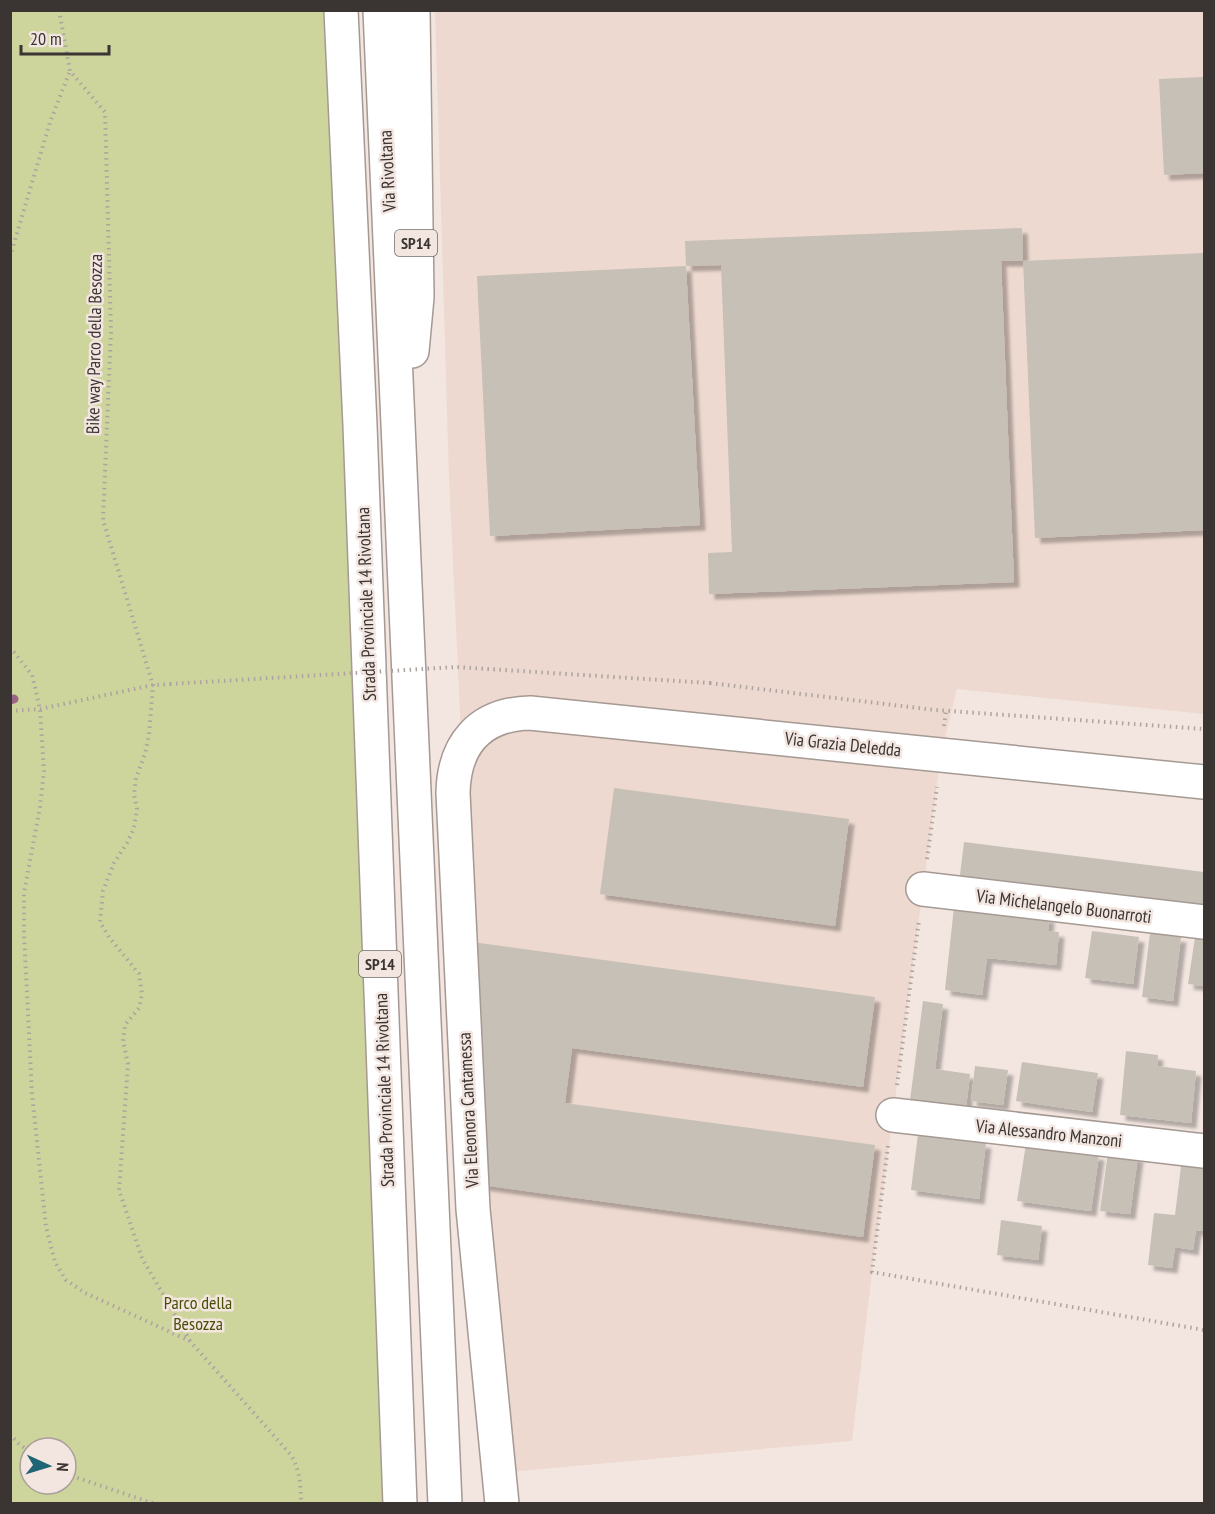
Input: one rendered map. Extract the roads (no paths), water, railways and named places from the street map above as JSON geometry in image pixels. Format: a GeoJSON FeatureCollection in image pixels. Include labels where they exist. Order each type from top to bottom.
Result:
{"type":"FeatureCollection","features":[{"type":"Feature","properties":{"kind":"main road","name":"SP14"},"geometry":{"type":"LineString","coordinates":[[320,10],[334,284],[360,425]]}},
{"type":"Feature","properties":{"kind":"main road","name":"SP14"},"geometry":{"type":"LineString","coordinates":[[341,10],[360,425]]}},
{"type":"Feature","properties":{"kind":"main road","name":"Via Rivoltana"},"geometry":{"type":"LineString","coordinates":[[380,10],[400,475]]}},
{"type":"Feature","properties":{"kind":"main road","name":"SP14"},"geometry":{"type":"LineString","coordinates":[[413,10],[417,297],[400,475],[445,1503]]}},
{"type":"Feature","properties":{"kind":"main road","name":"Strada Provinciale 14 Rivoltana"},"geometry":{"type":"LineString","coordinates":[[360,425],[400,1503]]}},
{"type":"Feature","properties":{"kind":"main road","name":"Via Grazia Deledda"},"geometry":{"type":"LineString","coordinates":[[484,726],[512,713],[530,713],[1204,782]]}},
{"type":"Feature","properties":{"kind":"main road","name":"Via Eleonora Cantamessa"},"geometry":{"type":"LineString","coordinates":[[484,726],[470,737],[461,752],[453,774],[453,793],[473,1209],[502,1503]]}},
{"type":"Feature","properties":{"kind":"main road","name":"Via Michelangelo Buonarroti"},"geometry":{"type":"LineString","coordinates":[[923,889],[1204,922]]}},
{"type":"Feature","properties":{"kind":"main road","name":"Via Alessandro Manzoni"},"geometry":{"type":"LineString","coordinates":[[892,1117],[1204,1150]]}},
{"type":"Feature","properties":{"kind":"waterway"},"geometry":{"type":"LineString","coordinates":[[10,700],[14,699]]}},
{"type":"Feature","properties":{"kind":"park label","name":"Parco della Besozza"},"geometry":{"type":"Point","coordinates":[198,1312]}}]}
